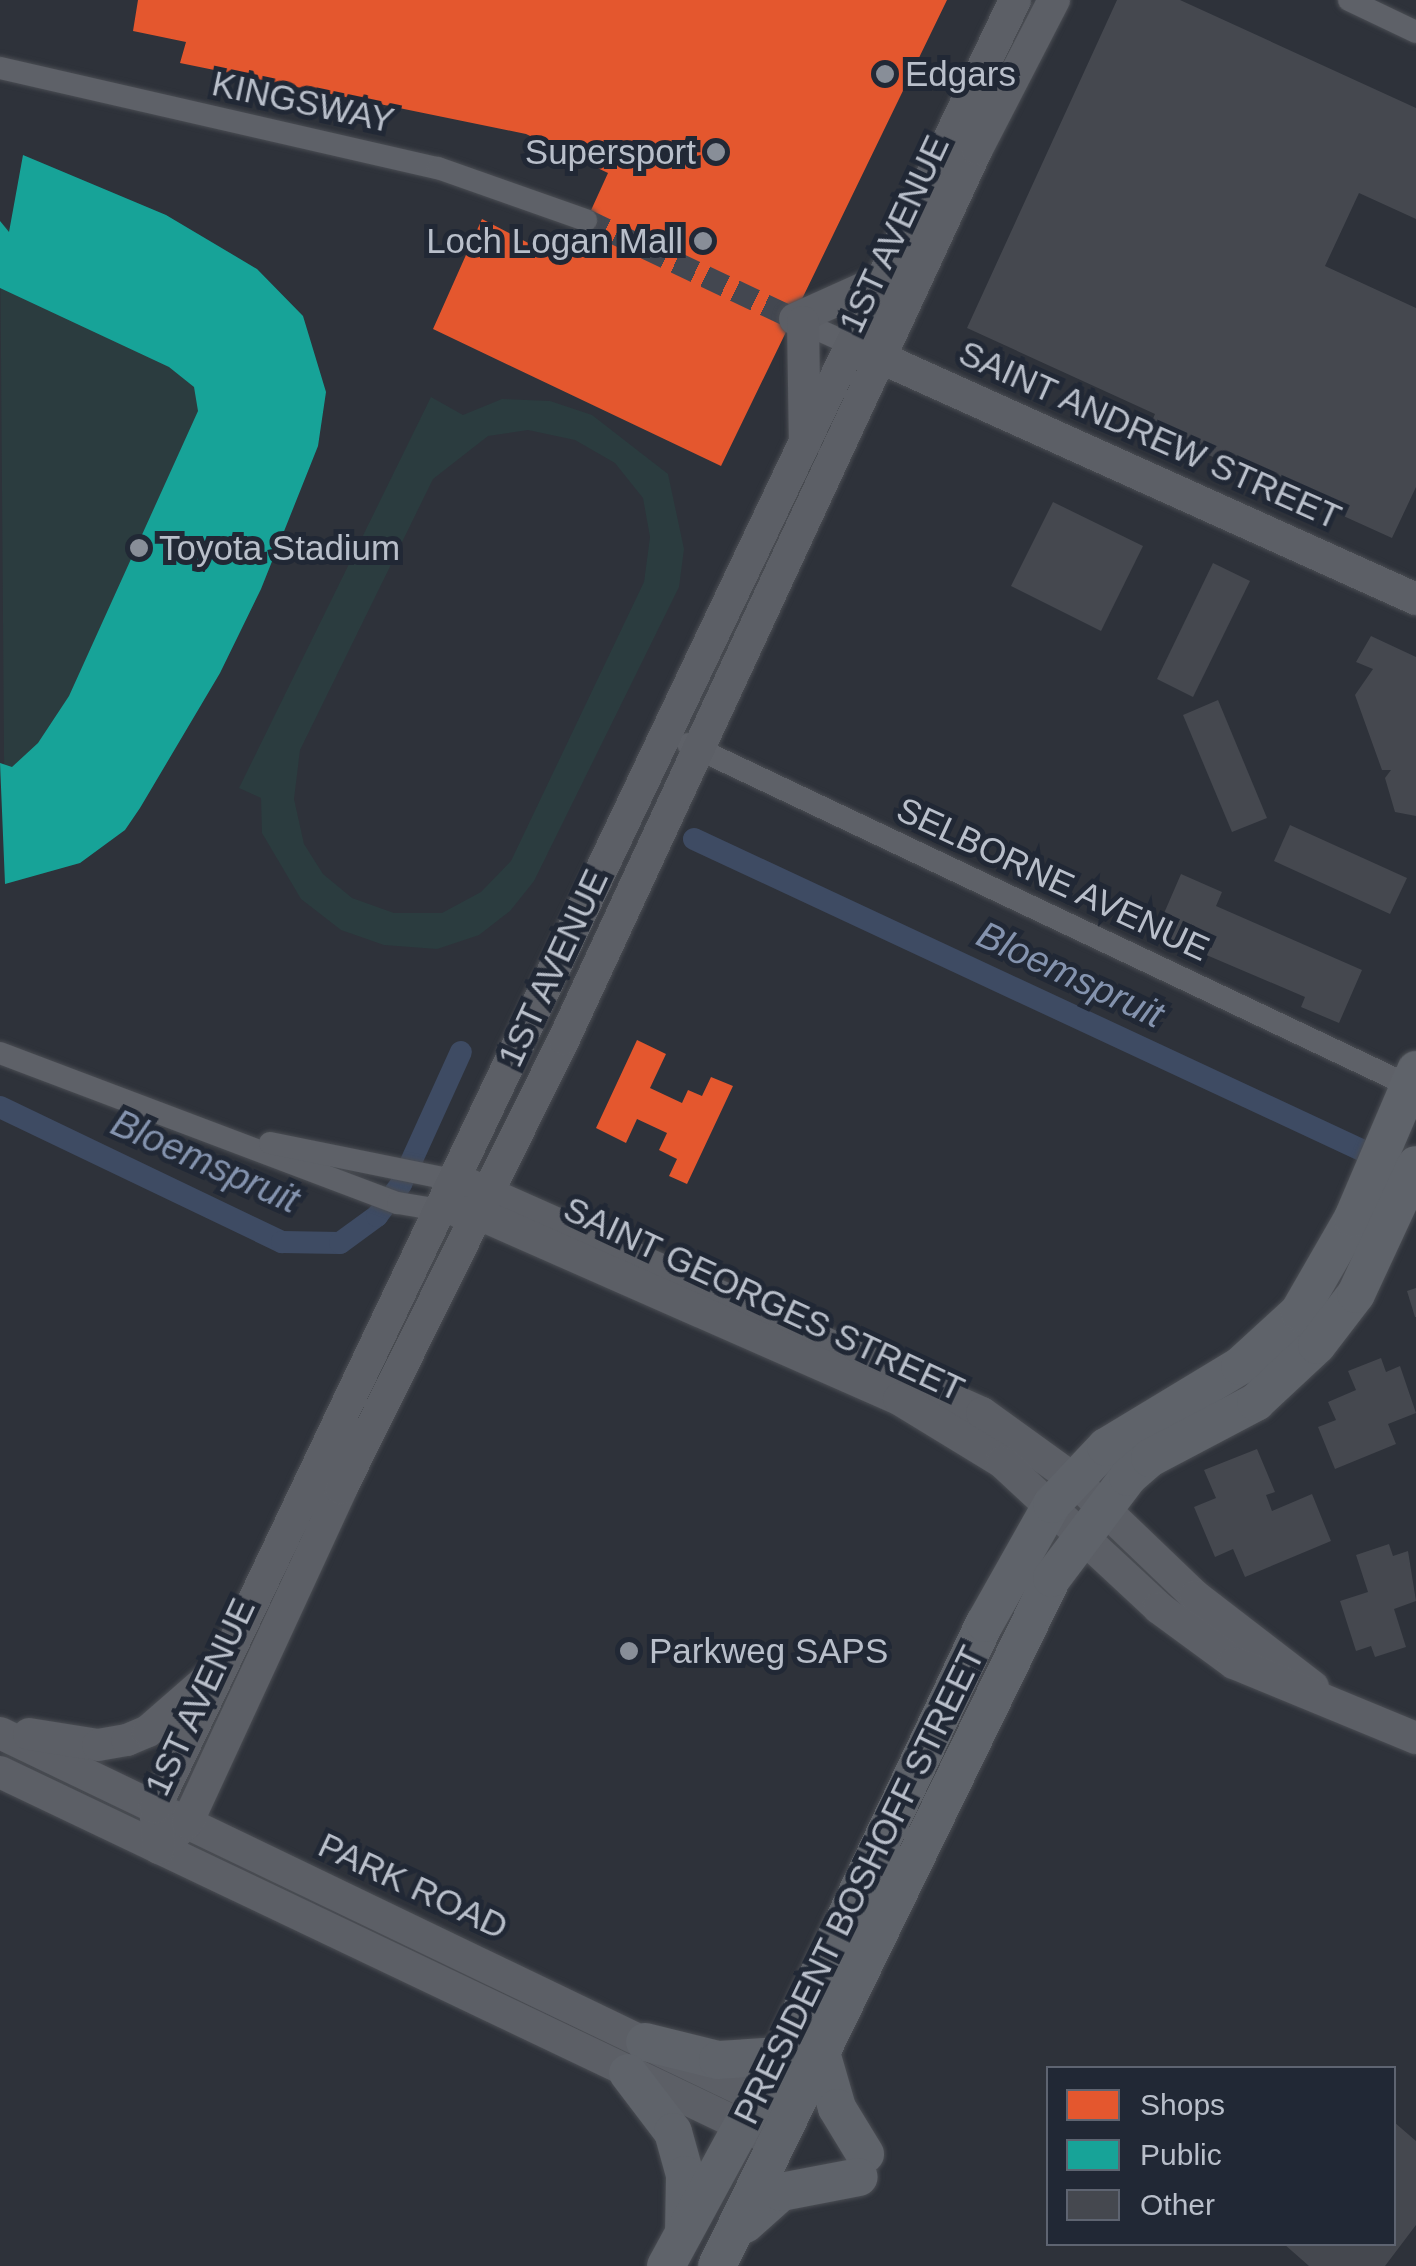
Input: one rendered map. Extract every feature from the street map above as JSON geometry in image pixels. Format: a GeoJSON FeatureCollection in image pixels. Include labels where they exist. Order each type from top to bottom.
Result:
{"type":"FeatureCollection","features":[{"type":"Feature","properties":{"kind":"main road"},"geometry":{"type":"LineString","coordinates":[[1370,1224],[1394,1127],[1413,1078]]}},
{"type":"Feature","properties":{"kind":"main road"},"geometry":{"type":"LineString","coordinates":[[1062,1491],[1136,1426],[1240,1366],[1278,1335],[1416,1165]]}},
{"type":"Feature","properties":{"kind":"main road","name":"PRESIDENT BOSHOFF STREET"},"geometry":{"type":"LineString","coordinates":[[675,2250],[820,2049],[1026,1621],[1093,1518],[1150,1458],[1281,1383],[1356,1294],[1370,1224]]}},
{"type":"Feature","properties":{"kind":"main road","name":"PRESIDENT BOSHOFF STREET"},"geometry":{"type":"LineString","coordinates":[[726,2250],[767,2120],[780,2056],[985,1623],[1062,1491]]}},
{"type":"Feature","properties":{"kind":"main road"},"geometry":{"type":"LineString","coordinates":[[726,2250],[781,2192],[862,2166],[837,2108],[820,2049]]}},
{"type":"Feature","properties":{"kind":"main road"},"geometry":{"type":"LineString","coordinates":[[675,2250],[685,2175],[674,2132],[636,2058],[718,2060],[780,2056]]}},
{"type":"Feature","properties":{"kind":"street","name":"1ST AVENUE"},"geometry":{"type":"LineString","coordinates":[[158,1848],[187,1823],[342,1490],[485,1202],[699,752],[866,351],[884,279],[1015,0]]}},
{"type":"Feature","properties":{"kind":"street","name":"1ST AVENUE"},"geometry":{"type":"LineString","coordinates":[[158,1848],[155,1808],[805,443],[866,351],[1054,0]]}},
{"type":"Feature","properties":{"kind":"street"},"geometry":{"type":"LineString","coordinates":[[1349,0],[1416,32]]}},
{"type":"Feature","properties":{"kind":"street","name":"KINGSWAY"},"geometry":{"type":"LineString","coordinates":[[0,68],[438,168],[586,220]]}},
{"type":"Feature","properties":{"kind":"street"},"geometry":{"type":"LineString","coordinates":[[797,320],[884,279]]}},
{"type":"Feature","properties":{"kind":"street"},"geometry":{"type":"LineString","coordinates":[[797,320],[866,351]]}},
{"type":"Feature","properties":{"kind":"street"},"geometry":{"type":"LineString","coordinates":[[797,320],[805,443]]}},
{"type":"Feature","properties":{"kind":"street","name":"SAINT ANDREW STREET"},"geometry":{"type":"LineString","coordinates":[[866,351],[1416,599]]}},
{"type":"Feature","properties":{"kind":"street","name":"SELBORNE AVENUE"},"geometry":{"type":"LineString","coordinates":[[668,732],[699,752],[1413,1078]]}},
{"type":"Feature","properties":{"kind":"street"},"geometry":{"type":"LineString","coordinates":[[0,1053],[133,1106],[232,1136],[398,1203],[447,1195]]}},
{"type":"Feature","properties":{"kind":"street"},"geometry":{"type":"LineString","coordinates":[[232,1136],[349,1156],[408,1173],[447,1195]]}},
{"type":"Feature","properties":{"kind":"street","name":"SAINT GEORGES STREET"},"geometry":{"type":"LineString","coordinates":[[447,1195],[485,1202],[919,1381],[982,1414],[1093,1518],[1328,1699],[1416,1738]]}},
{"type":"Feature","properties":{"kind":"street"},"geometry":{"type":"LineString","coordinates":[[0,1730],[62,1742],[127,1740],[148,1731],[222,1666]]}},
{"type":"Feature","properties":{"kind":"street","name":"PARK ROAD"},"geometry":{"type":"LineString","coordinates":[[0,1730],[187,1823],[636,2058]]}},
{"type":"Feature","properties":{"kind":"street","name":"PARK ROAD"},"geometry":{"type":"LineString","coordinates":[[0,1772],[158,1848],[636,2058],[767,2120]]}},
{"type":"Feature","properties":{"kind":"shaded area","name":"Toyota Stadium"},"geometry":{"type":"Polygon","coordinates":[[[23,155],[166,215],[257,269],[303,316],[326,392],[318,446],[261,589],[220,673],[140,808],[124,830],[80,863],[5,884],[0,221],[10,230],[23,155]]]}},
{"type":"Feature","properties":{"kind":"shaded area"},"geometry":{"type":"Polygon","coordinates":[[[431,397],[463,415],[502,399],[550,401],[592,415],[668,474],[684,549],[679,587],[534,881],[510,911],[479,935],[437,949],[384,945],[341,930],[301,899],[262,833],[261,798],[239,788],[431,397]],[[528,430],[488,436],[433,479],[300,750],[294,799],[304,844],[323,874],[352,898],[394,913],[442,913],[481,892],[511,861],[644,582],[650,537],[643,498],[615,463],[575,440],[528,430]]]}},
{"type":"Feature","properties":{"kind":"building: Shops","name":"Loch Logan Mall"},"geometry":{"type":"Polygon","coordinates":[[[138,0],[947,0],[721,466],[433,329],[482,219],[567,263],[608,173],[526,134],[180,63],[186,42],[133,31],[138,0]]]}},
{"type":"Feature","properties":{"kind":"building: Shops"},"geometry":{"type":"Polygon","coordinates":[[[637,1040],[666,1054],[650,1088],[682,1103],[688,1090],[702,1096],[711,1077],[733,1086],[687,1184],[669,1176],[677,1159],[659,1150],[667,1133],[637,1119],[626,1143],[596,1128],[637,1040]]]}},
{"type":"Feature","properties":{"kind":"building: Public","name":"Toyota Stadium"},"geometry":{"type":"Polygon","coordinates":[[[23,155],[166,215],[257,269],[303,316],[326,392],[318,446],[261,589],[220,673],[140,808],[125,830],[80,863],[5,884],[0,763],[12,767],[38,743],[69,696],[198,411],[194,387],[169,367],[0,288],[0,221],[9,232],[23,155]]]}},
{"type":"Feature","properties":{"kind":"building: Other"},"geometry":{"type":"Polygon","coordinates":[[[1117,0],[1180,0],[1416,108],[1416,219],[1359,193],[1325,266],[1416,308],[1416,487],[1392,538],[1149,428],[1155,414],[967,328],[1117,0]]]}},
{"type":"Feature","properties":{"kind":"building: Other"},"geometry":{"type":"Polygon","coordinates":[[[1053,502],[1143,546],[1101,631],[1011,586],[1053,502]]]}},
{"type":"Feature","properties":{"kind":"building: Other"},"geometry":{"type":"Polygon","coordinates":[[[1213,563],[1250,581],[1193,697],[1157,679],[1213,563]]]}},
{"type":"Feature","properties":{"kind":"building: Other"},"geometry":{"type":"Polygon","coordinates":[[[1371,636],[1416,657],[1416,816],[1395,812],[1385,778],[1391,770],[1382,770],[1355,695],[1373,669],[1356,662],[1371,636]]]}},
{"type":"Feature","properties":{"kind":"building: Other"},"geometry":{"type":"Polygon","coordinates":[[[1218,700],[1267,818],[1232,832],[1183,715],[1218,700]]]}},
{"type":"Feature","properties":{"kind":"building: Other"},"geometry":{"type":"Polygon","coordinates":[[[1290,825],[1407,878],[1390,914],[1274,861],[1290,825]]]}},
{"type":"Feature","properties":{"kind":"building: Other"},"geometry":{"type":"Polygon","coordinates":[[[1181,874],[1222,892],[1216,906],[1362,970],[1339,1023],[1301,1007],[1305,997],[1190,948],[1187,956],[1152,941],[1181,874]]]}},
{"type":"Feature","properties":{"kind":"building: Other"},"geometry":{"type":"Polygon","coordinates":[[[1416,1288],[1416,1317],[1415,1317],[1407,1291],[1416,1288]]]}},
{"type":"Feature","properties":{"kind":"building: Other"},"geometry":{"type":"Polygon","coordinates":[[[1381,1358],[1386,1372],[1400,1366],[1416,1413],[1388,1424],[1396,1444],[1335,1469],[1318,1427],[1336,1420],[1328,1402],[1356,1390],[1348,1371],[1381,1358]]]}},
{"type":"Feature","properties":{"kind":"building: Other"},"geometry":{"type":"Polygon","coordinates":[[[1257,1449],[1275,1492],[1266,1495],[1272,1511],[1312,1494],[1331,1541],[1245,1577],[1233,1549],[1215,1557],[1194,1507],[1216,1498],[1204,1470],[1257,1449]]]}},
{"type":"Feature","properties":{"kind":"building: Other"},"geometry":{"type":"Polygon","coordinates":[[[1389,1544],[1393,1556],[1408,1551],[1416,1601],[1394,1609],[1406,1647],[1375,1657],[1371,1646],[1356,1651],[1340,1601],[1368,1592],[1356,1555],[1389,1544]]]}},
{"type":"Feature","properties":{"kind":"building: Other"},"geometry":{"type":"Polygon","coordinates":[[[1396,2124],[1416,2141],[1416,2225],[1385,2266],[1309,2266],[1286,2246],[1396,2246],[1396,2124]]]}},
{"type":"Feature","properties":{"kind":"waterway","name":"Bloemspruit"},"geometry":{"type":"LineString","coordinates":[[694,839],[1389,1163]]}},
{"type":"Feature","properties":{"kind":"waterway","name":"Bloemspruit"},"geometry":{"type":"LineString","coordinates":[[0,1107],[282,1242],[340,1243],[377,1216],[401,1184],[461,1052]]}},
{"type":"Feature","properties":{"kind":"tunnel"},"geometry":{"type":"LineString","coordinates":[[586,220],[792,318]]}},
{"type":"Feature","properties":{"kind":"place","name":"Edgars"},"geometry":{"type":"Point","coordinates":[885,74]}},
{"type":"Feature","properties":{"kind":"place","name":"Supersport"},"geometry":{"type":"Point","coordinates":[716,152]}},
{"type":"Feature","properties":{"kind":"place","name":"Loch Logan Mall"},"geometry":{"type":"Point","coordinates":[703,241]}},
{"type":"Feature","properties":{"kind":"place","name":"Toyota Stadium"},"geometry":{"type":"Point","coordinates":[139,548]}},
{"type":"Feature","properties":{"kind":"place","name":"Parkweg SAPS"},"geometry":{"type":"Point","coordinates":[629,1651]}}]}
